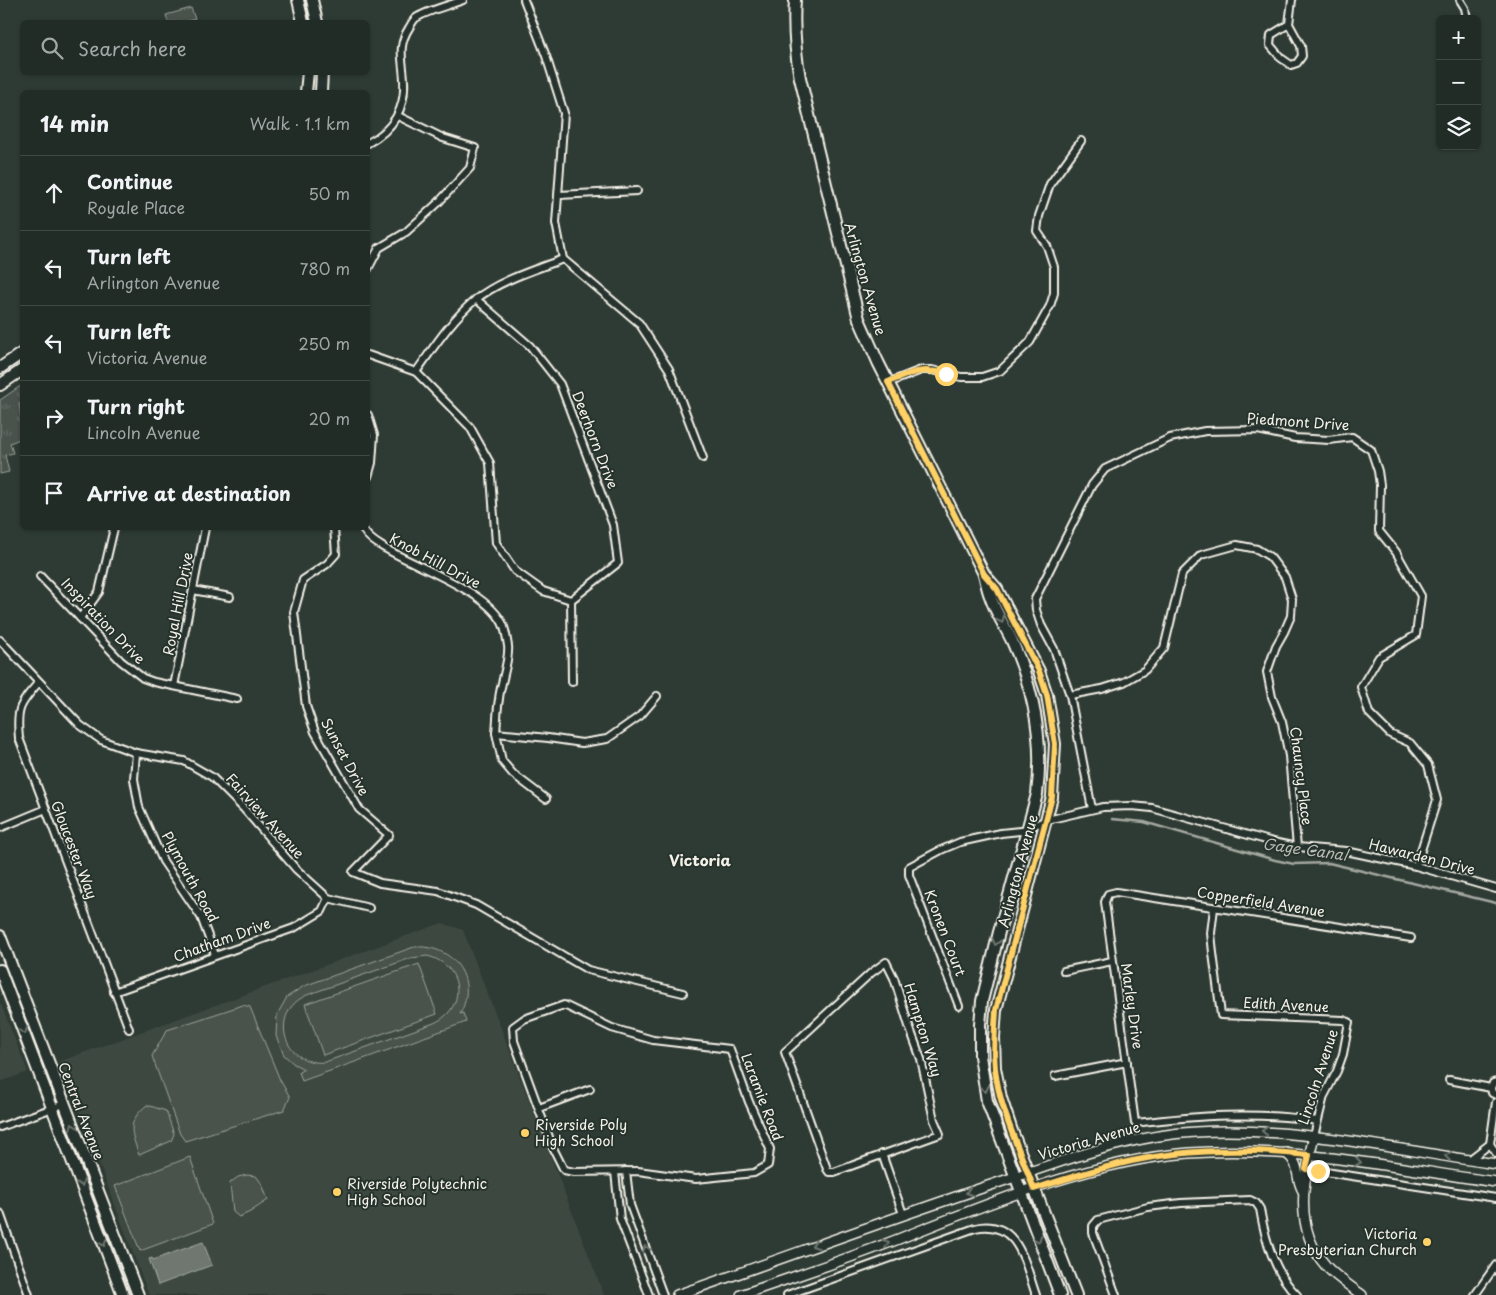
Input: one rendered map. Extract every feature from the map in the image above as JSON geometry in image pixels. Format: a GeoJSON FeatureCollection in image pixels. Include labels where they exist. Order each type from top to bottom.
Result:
{"type":"FeatureCollection","features":[{"type":"Feature","properties":{"kind":"main road"},"geometry":{"type":"LineString","coordinates":[[298,0],[303,20]]}},
{"type":"Feature","properties":{"kind":"main road"},"geometry":{"type":"LineString","coordinates":[[312,0],[317,20]]}},
{"type":"Feature","properties":{"kind":"main road","name":"Arlington Avenue"},"geometry":{"type":"LineString","coordinates":[[795,0],[793,22],[794,48],[800,78],[859,319],[888,382],[984,574],[989,596],[1012,642],[1023,670],[1038,725],[1040,770],[1037,794],[982,1001],[980,1056],[987,1100],[1060,1295]]}},
{"type":"Feature","properties":{"kind":"main road"},"geometry":{"type":"LineString","coordinates":[[306,90],[308,75]]}},
{"type":"Feature","properties":{"kind":"main road"},"geometry":{"type":"LineString","coordinates":[[321,90],[322,75]]}},
{"type":"Feature","properties":{"kind":"main road"},"geometry":{"type":"LineString","coordinates":[[0,368],[20,354]]}},
{"type":"Feature","properties":{"kind":"main road"},"geometry":{"type":"LineString","coordinates":[[0,385],[20,371]]}},
{"type":"Feature","properties":{"kind":"main road","name":"Arlington Avenue"},"geometry":{"type":"LineString","coordinates":[[984,574],[997,589],[1030,651],[1047,695],[1053,727],[1055,754],[1052,797],[1047,820],[996,1010],[994,1038],[995,1068],[1001,1098],[1034,1189],[1076,1295]]}},
{"type":"Feature","properties":{"kind":"main road","name":"Central Avenue"},"geometry":{"type":"LineString","coordinates":[[0,936],[138,1295]]}},
{"type":"Feature","properties":{"kind":"main road","name":"Central Avenue"},"geometry":{"type":"LineString","coordinates":[[0,970],[123,1295]]}},
{"type":"Feature","properties":{"kind":"main road","name":"Victoria Avenue"},"geometry":{"type":"LineString","coordinates":[[677,1295],[903,1214],[1028,1172],[1126,1142],[1176,1134],[1243,1131],[1274,1132],[1314,1136],[1496,1164]]}},
{"type":"Feature","properties":{"kind":"main road","name":"Lincoln Avenue"},"geometry":{"type":"LineString","coordinates":[[1314,1136],[1303,1191],[1302,1202],[1305,1224],[1319,1256],[1336,1276],[1362,1295]]}},
{"type":"Feature","properties":{"kind":"main road"},"geometry":{"type":"LineString","coordinates":[[741,1295],[1021,1193],[1120,1164],[1157,1157],[1220,1151],[1286,1153],[1496,1182]]}},
{"type":"Feature","properties":{"kind":"main road"},"geometry":{"type":"LineString","coordinates":[[1286,1153],[1296,1162],[1298,1183],[1303,1191]]}},
{"type":"Feature","properties":{"kind":"street"},"geometry":{"type":"LineString","coordinates":[[370,141],[388,129],[398,116],[403,103],[404,81],[401,45],[404,34],[415,18],[463,0]]}},
{"type":"Feature","properties":{"kind":"street"},"geometry":{"type":"LineString","coordinates":[[524,0],[546,56],[564,113],[556,223],[563,259],[639,324],[669,369],[703,458]]}},
{"type":"Feature","properties":{"kind":"street"},"geometry":{"type":"LineString","coordinates":[[1289,24],[1272,35],[1270,45],[1281,58],[1292,65],[1297,63],[1302,56],[1301,46],[1289,24],[1292,0]]}},
{"type":"Feature","properties":{"kind":"street"},"geometry":{"type":"LineString","coordinates":[[1460,0],[1465,8],[1466,15]]}},
{"type":"Feature","properties":{"kind":"street"},"geometry":{"type":"LineString","coordinates":[[370,266],[379,248],[406,232],[438,203],[470,168],[475,148],[443,138],[398,116]]}},
{"type":"Feature","properties":{"kind":"street"},"geometry":{"type":"LineString","coordinates":[[888,382],[921,370],[932,370],[961,377],[982,377],[1000,371],[1030,342],[1050,306],[1054,293],[1054,267],[1047,246],[1037,230],[1040,211],[1050,184],[1081,141]]}},
{"type":"Feature","properties":{"kind":"street"},"geometry":{"type":"LineString","coordinates":[[559,195],[637,191]]}},
{"type":"Feature","properties":{"kind":"street"},"geometry":{"type":"LineString","coordinates":[[416,372],[448,328],[476,299],[502,283],[563,259]]}},
{"type":"Feature","properties":{"kind":"street","name":"Deerhorn Drive"},"geometry":{"type":"LineString","coordinates":[[476,299],[530,346],[560,384],[613,525],[618,563],[571,600]]}},
{"type":"Feature","properties":{"kind":"street"},"geometry":{"type":"LineString","coordinates":[[370,356],[416,372],[470,427],[490,463],[496,543],[515,571],[543,591],[571,600],[572,682]]}},
{"type":"Feature","properties":{"kind":"street"},"geometry":{"type":"LineString","coordinates":[[370,421],[374,434],[370,470]]}},
{"type":"Feature","properties":{"kind":"street","name":"Piedmont Drive"},"geometry":{"type":"LineString","coordinates":[[1092,809],[1070,695],[1054,649],[1036,610],[1036,599],[1092,485],[1105,469],[1170,438],[1205,430],[1258,430],[1295,438],[1329,440],[1352,437],[1371,450],[1378,471],[1380,485],[1379,531],[1396,552],[1421,596],[1416,635],[1379,657],[1361,687],[1370,713],[1390,734],[1410,743],[1428,765],[1437,800],[1416,866]]}},
{"type":"Feature","properties":{"kind":"street"},"geometry":{"type":"LineString","coordinates":[[80,618],[100,592],[114,530]]}},
{"type":"Feature","properties":{"kind":"street","name":"Royal Hill Drive"},"geometry":{"type":"LineString","coordinates":[[174,686],[205,530]]}},
{"type":"Feature","properties":{"kind":"street","name":"Sunset Drive"},"geometry":{"type":"LineString","coordinates":[[334,530],[336,554],[326,564],[303,580],[294,612],[306,706],[315,732],[359,809],[389,835],[352,872],[380,883],[438,891],[476,905],[588,970],[683,993]]}},
{"type":"Feature","properties":{"kind":"street","name":"Knob Hill Drive"},"geometry":{"type":"LineString","coordinates":[[363,530],[364,533],[379,546],[445,577],[487,604],[504,626],[508,649],[499,698],[496,733],[502,761],[513,774],[546,799]]}},
{"type":"Feature","properties":{"kind":"street","name":"Chauncy Place"},"geometry":{"type":"LineString","coordinates":[[1070,695],[1102,689],[1124,682],[1145,670],[1164,648],[1182,574],[1201,555],[1237,545],[1257,549],[1270,557],[1285,577],[1292,599],[1291,616],[1276,646],[1268,672],[1272,697],[1282,722],[1289,756],[1297,847]]}},
{"type":"Feature","properties":{"kind":"street","name":"Inspiration Drive"},"geometry":{"type":"LineString","coordinates":[[40,576],[131,671],[154,682],[237,699]]}},
{"type":"Feature","properties":{"kind":"street"},"geometry":{"type":"LineString","coordinates":[[193,590],[230,597]]}},
{"type":"Feature","properties":{"kind":"street","name":"Fairview Avenue"},"geometry":{"type":"LineString","coordinates":[[0,640],[80,725],[101,740],[136,753],[184,761],[212,777],[244,809],[296,869],[328,898],[369,908]]}},
{"type":"Feature","properties":{"kind":"street","name":"Gloucester Way"},"geometry":{"type":"LineString","coordinates":[[39,682],[21,703],[17,720],[18,738],[129,1029]]}},
{"type":"Feature","properties":{"kind":"street"},"geometry":{"type":"LineString","coordinates":[[496,733],[582,743],[607,739],[640,716],[656,696]]}},
{"type":"Feature","properties":{"kind":"street","name":"Plymouth Road"},"geometry":{"type":"LineString","coordinates":[[136,753],[134,779],[139,807],[163,861],[201,918],[215,955]]}},
{"type":"Feature","properties":{"kind":"street","name":"Hawarden Drive"},"geometry":{"type":"LineString","coordinates":[[908,869],[912,864],[960,842],[1029,828],[1047,820],[1092,809],[1132,806],[1152,808],[1273,842],[1297,847],[1346,851],[1416,866],[1496,889]]}},
{"type":"Feature","properties":{"kind":"street"},"geometry":{"type":"LineString","coordinates":[[0,828],[46,809]]}},
{"type":"Feature","properties":{"kind":"street","name":"Kronen Court"},"geometry":{"type":"LineString","coordinates":[[908,869],[959,1006]]}},
{"type":"Feature","properties":{"kind":"street","name":"Copperfield Avenue"},"geometry":{"type":"LineString","coordinates":[[1108,894],[1116,892],[1411,938]]}},
{"type":"Feature","properties":{"kind":"street","name":"Marley Drive"},"geometry":{"type":"LineString","coordinates":[[1108,894],[1105,902],[1135,1123],[1187,1117],[1233,1115],[1274,1115],[1317,1121]]}},
{"type":"Feature","properties":{"kind":"street","name":"Chatham Drive"},"geometry":{"type":"LineString","coordinates":[[114,992],[294,928],[322,911],[328,898]]}},
{"type":"Feature","properties":{"kind":"street","name":"Edith Avenue"},"geometry":{"type":"LineString","coordinates":[[1214,908],[1211,933],[1221,1015],[1344,1020],[1349,1022]]}},
{"type":"Feature","properties":{"kind":"street"},"geometry":{"type":"LineString","coordinates":[[1064,971],[1112,961]]}},
{"type":"Feature","properties":{"kind":"street","name":"Hampton Way"},"geometry":{"type":"LineString","coordinates":[[886,962],[894,978],[908,1026],[921,1059],[934,1120],[940,1134],[882,1154],[834,1172],[829,1172],[785,1052],[870,972],[886,962]]}},
{"type":"Feature","properties":{"kind":"street","name":"Laramie Road"},"geometry":{"type":"LineString","coordinates":[[564,1005],[612,1028],[653,1040],[730,1048],[749,1102],[770,1149],[768,1165],[754,1173],[696,1179],[638,1171],[574,1172],[564,1170],[553,1148],[539,1108],[514,1041],[513,1027],[524,1019],[564,1005]]}},
{"type":"Feature","properties":{"kind":"street","name":"Lincoln Avenue"},"geometry":{"type":"LineString","coordinates":[[1314,1136],[1324,1096],[1343,1054],[1349,1022]]}},
{"type":"Feature","properties":{"kind":"street"},"geometry":{"type":"LineString","coordinates":[[1055,1076],[1127,1062]]}},
{"type":"Feature","properties":{"kind":"street"},"geometry":{"type":"LineString","coordinates":[[1449,1080],[1490,1088]]}},
{"type":"Feature","properties":{"kind":"street"},"geometry":{"type":"LineString","coordinates":[[1490,1088],[1496,1082]]}},
{"type":"Feature","properties":{"kind":"street"},"geometry":{"type":"LineString","coordinates":[[1490,1088],[1492,1094],[1496,1096]]}},
{"type":"Feature","properties":{"kind":"street"},"geometry":{"type":"LineString","coordinates":[[539,1108],[590,1089]]}},
{"type":"Feature","properties":{"kind":"street"},"geometry":{"type":"LineString","coordinates":[[1471,1160],[1490,1144],[1496,1102]]}},
{"type":"Feature","properties":{"kind":"street"},"geometry":{"type":"LineString","coordinates":[[0,1127],[64,1104]]}},
{"type":"Feature","properties":{"kind":"street"},"geometry":{"type":"LineString","coordinates":[[1490,1144],[1496,1153]]}},
{"type":"Feature","properties":{"kind":"street"},"geometry":{"type":"LineString","coordinates":[[882,1154],[903,1214]]}},
{"type":"Feature","properties":{"kind":"street"},"geometry":{"type":"LineString","coordinates":[[1306,1169],[1496,1198]]}},
{"type":"Feature","properties":{"kind":"street"},"geometry":{"type":"LineString","coordinates":[[615,1172],[620,1218],[649,1295]]}},
{"type":"Feature","properties":{"kind":"street"},"geometry":{"type":"LineString","coordinates":[[626,1172],[630,1205],[663,1295]]}},
{"type":"Feature","properties":{"kind":"street"},"geometry":{"type":"LineString","coordinates":[[1116,1295],[1093,1233],[1093,1226],[1098,1220],[1148,1207],[1182,1203],[1250,1200],[1256,1203],[1260,1209],[1263,1229],[1279,1271],[1297,1295]]}},
{"type":"Feature","properties":{"kind":"street"},"geometry":{"type":"LineString","coordinates":[[0,1213],[29,1295]]}},
{"type":"Feature","properties":{"kind":"street"},"geometry":{"type":"LineString","coordinates":[[786,1295],[975,1228],[990,1226],[999,1228],[1011,1236],[1018,1248],[1036,1295]]}},
{"type":"Feature","properties":{"kind":"street"},"geometry":{"type":"LineString","coordinates":[[1475,1295],[1496,1265]]}},
{"type":"Feature","properties":{"kind":"shaded area","name":"Riverside Polytechnic High School"},"geometry":{"type":"Polygon","coordinates":[[[442,923],[463,930],[604,1295],[151,1295],[148,1293],[72,1091],[58,1062],[442,923]]]}},
{"type":"Feature","properties":{"kind":"shaded area"},"geometry":{"type":"Polygon","coordinates":[[[0,1002],[28,1072],[0,1082],[0,1002]]]}},
{"type":"Feature","properties":{"kind":"shaded area"},"geometry":{"type":"Polygon","coordinates":[[[203,1242],[212,1265],[158,1285],[149,1259],[152,1258],[153,1260],[203,1242]]]}},
{"type":"Feature","properties":{"kind":"green space"},"geometry":{"type":"Polygon","coordinates":[[[191,8],[195,19],[167,20],[166,15],[191,8]]]}},
{"type":"Feature","properties":{"kind":"green space"},"geometry":{"type":"Polygon","coordinates":[[[20,386],[20,439],[10,443],[13,453],[5,455],[9,472],[0,474],[0,400],[20,386]]]}},
{"type":"Feature","properties":{"kind":"green space"},"geometry":{"type":"Polygon","coordinates":[[[414,947],[428,948],[440,951],[459,966],[466,988],[465,1001],[460,1014],[463,1013],[466,1022],[302,1081],[299,1072],[304,1069],[294,1064],[284,1055],[276,1036],[277,1015],[287,997],[304,986],[414,947]],[[427,956],[411,958],[307,995],[295,1003],[287,1013],[284,1025],[286,1037],[291,1047],[299,1056],[311,1061],[325,1062],[434,1023],[445,1016],[452,1007],[457,987],[454,977],[448,968],[439,961],[427,956]]]}},
{"type":"Feature","properties":{"kind":"green space"},"geometry":{"type":"Polygon","coordinates":[[[419,964],[437,1014],[323,1055],[305,1004],[419,964]]]}},
{"type":"Feature","properties":{"kind":"green space"},"geometry":{"type":"Polygon","coordinates":[[[243,1005],[250,1007],[280,1080],[290,1097],[284,1110],[185,1141],[180,1134],[152,1056],[167,1030],[243,1005]]]}},
{"type":"Feature","properties":{"kind":"green space"},"geometry":{"type":"Polygon","coordinates":[[[147,1105],[166,1111],[174,1134],[171,1141],[139,1155],[132,1134],[132,1128],[136,1117],[147,1105]]]}},
{"type":"Feature","properties":{"kind":"green space"},"geometry":{"type":"Polygon","coordinates":[[[190,1157],[213,1224],[140,1251],[115,1186],[190,1157]]]}},
{"type":"Feature","properties":{"kind":"green space"},"geometry":{"type":"Polygon","coordinates":[[[256,1176],[262,1184],[268,1200],[239,1217],[233,1212],[230,1183],[238,1177],[256,1176]]]}},
{"type":"Feature","properties":{"kind":"waterway","name":"Gage Canal"},"geometry":{"type":"LineString","coordinates":[[1112,819],[1144,822],[1275,860],[1294,864],[1329,863],[1496,903]]}},
{"type":"Feature","properties":{"kind":"place","name":"Riverside Poly High School"},"geometry":{"type":"Point","coordinates":[525,1133]}},
{"type":"Feature","properties":{"kind":"place","name":"Riverside Polytechnic High School"},"geometry":{"type":"Point","coordinates":[337,1192]}},
{"type":"Feature","properties":{"kind":"place","name":"Victoria Presbyterian Church"},"geometry":{"type":"Point","coordinates":[1427,1242]}},
{"type":"Feature","properties":{"kind":"district","name":"Victoria"},"geometry":{"type":"Point","coordinates":[700,861]}},
{"type":"Feature","properties":{"kind":"route"},"geometry":{"type":"LineString","coordinates":[[946,374],[932,370],[921,370],[888,382],[984,574],[997,589],[1030,651],[1047,695],[1055,744],[1055,773],[1052,797],[996,1010],[994,1038],[995,1068],[1001,1098],[1034,1189],[1120,1164],[1187,1153],[1256,1151],[1309,1155],[1306,1169],[1318,1171]]}}]}
